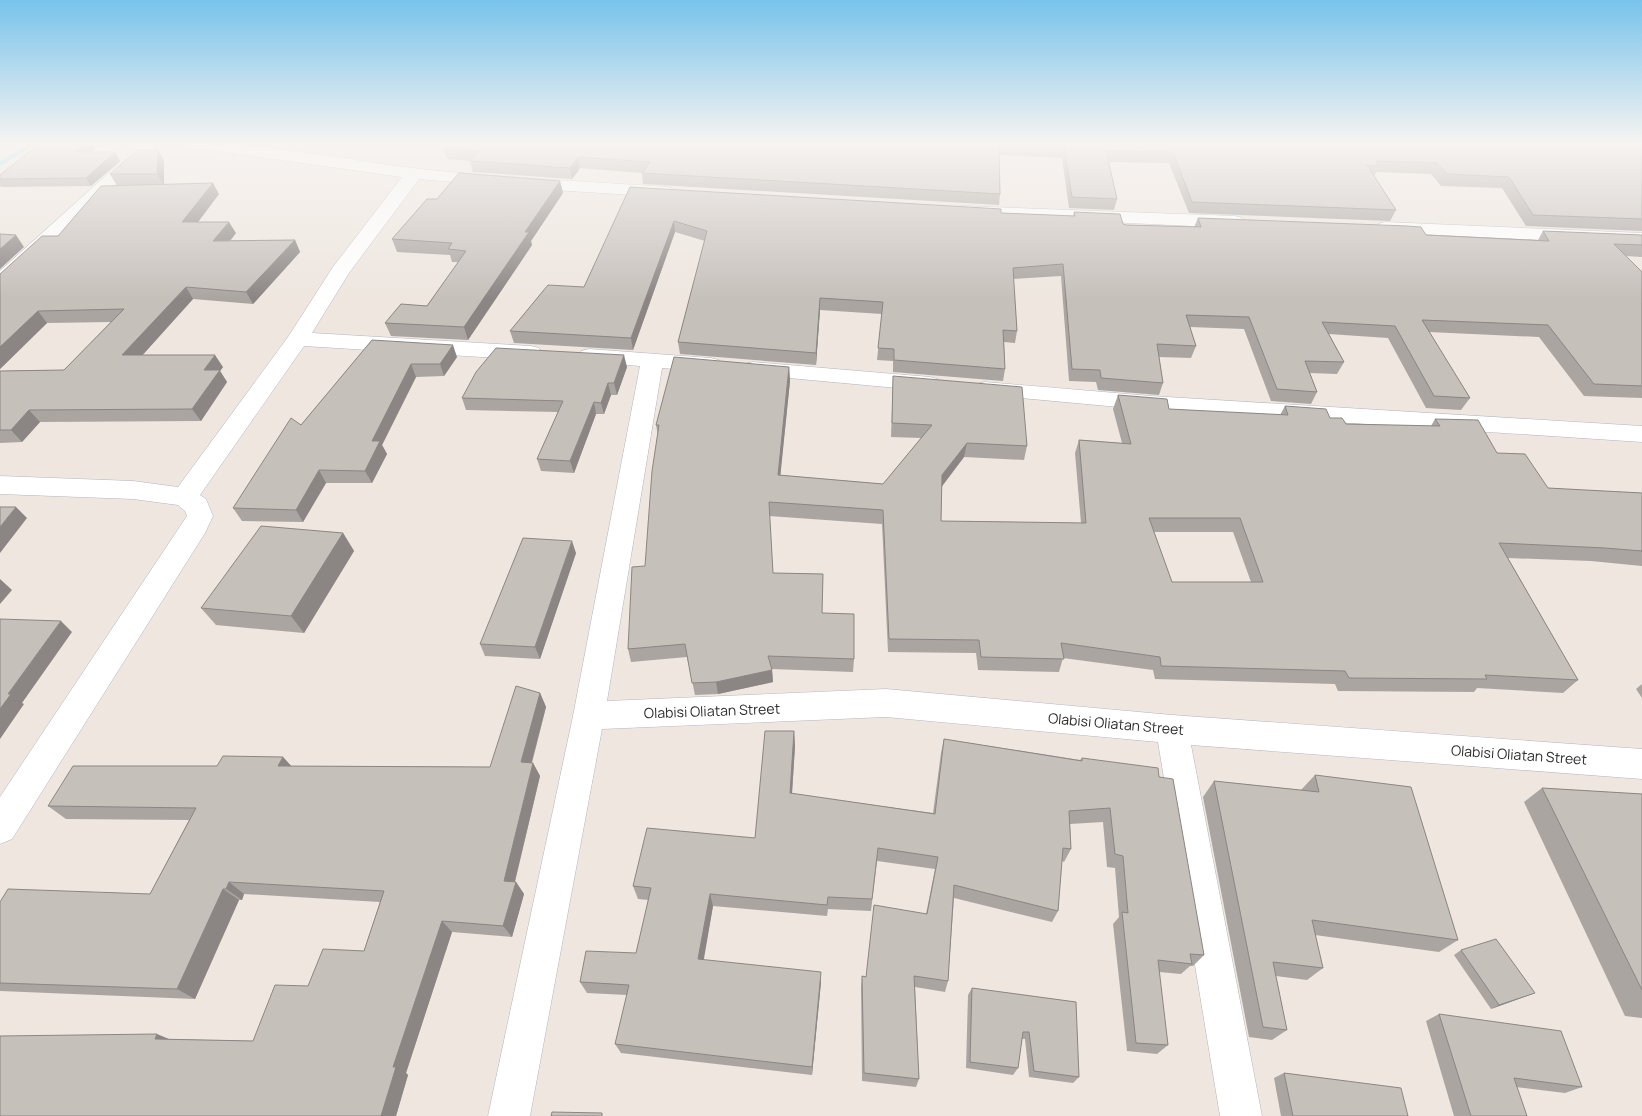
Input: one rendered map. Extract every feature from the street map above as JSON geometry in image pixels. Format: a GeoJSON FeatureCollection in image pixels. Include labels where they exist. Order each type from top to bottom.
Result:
{"type":"FeatureCollection","features":[{"type":"Feature","properties":{"kind":"street"},"geometry":{"type":"LineString","coordinates":[[0,282],[94,195]]}},
{"type":"Feature","properties":{"kind":"street"},"geometry":{"type":"LineString","coordinates":[[185,497],[298,339],[340,271],[397,195]]}},
{"type":"Feature","properties":{"kind":"street"},"geometry":{"type":"LineString","coordinates":[[946,210],[1252,223]]}},
{"type":"Feature","properties":{"kind":"street"},"geometry":{"type":"LineString","coordinates":[[1370,227],[1642,239]]}},
{"type":"Feature","properties":{"kind":"street"},"geometry":{"type":"LineString","coordinates":[[298,339],[652,360],[1151,404],[1642,434]]}},
{"type":"Feature","properties":{"kind":"street"},"geometry":{"type":"LineString","coordinates":[[509,1116],[589,716],[652,360]]}},
{"type":"Feature","properties":{"kind":"street"},"geometry":{"type":"LineString","coordinates":[[0,485],[133,490],[185,497],[197,506],[200,516],[196,526],[0,827]]}},
{"type":"Feature","properties":{"kind":"street","name":"Olabisi Oliatan Street"},"geometry":{"type":"LineString","coordinates":[[589,716],[886,703],[1172,729],[1642,764]]}},
{"type":"Feature","properties":{"kind":"street"},"geometry":{"type":"LineString","coordinates":[[1172,729],[1241,1116]]}},
{"type":"Feature","properties":{"kind":"building"},"geometry":{"type":"Polygon","coordinates":[[[93,195],[203,195],[182,222],[229,222],[213,241],[295,240],[246,292],[186,287],[122,355],[215,355],[204,370],[220,370],[192,409],[29,410],[11,430],[0,430],[0,371],[64,370],[124,309],[38,311],[0,347],[0,274],[42,236],[58,236],[93,195]]]}},
{"type":"Feature","properties":{"kind":"building"},"geometry":{"type":"Polygon","coordinates":[[[440,195],[550,195],[525,232],[529,232],[464,327],[385,323],[401,304],[427,306],[466,251],[448,249],[452,243],[392,239],[427,199],[437,199],[440,195]]]}},
{"type":"Feature","properties":{"kind":"building"},"geometry":{"type":"Polygon","coordinates":[[[626,195],[766,195],[1001,209],[1001,213],[1075,216],[1074,212],[1120,214],[1123,224],[1126,225],[1201,227],[1198,218],[1407,226],[1421,227],[1426,235],[1549,241],[1543,231],[1642,235],[1642,245],[1614,244],[1642,272],[1642,386],[1594,384],[1548,325],[1422,320],[1470,398],[1434,396],[1395,326],[1322,322],[1344,362],[1305,361],[1317,392],[1277,389],[1249,317],[1186,315],[1196,346],[1157,344],[1163,383],[1101,378],[1100,370],[1072,369],[1063,264],[1013,268],[1017,331],[1003,330],[1005,369],[894,360],[894,349],[878,348],[883,302],[820,298],[816,353],[678,342],[707,231],[674,221],[631,338],[510,331],[548,285],[584,287],[626,195]]]}},
{"type":"Feature","properties":{"kind":"building"},"geometry":{"type":"Polygon","coordinates":[[[1072,195],[1116,195],[1117,199],[1072,197],[1072,195]]]}},
{"type":"Feature","properties":{"kind":"building"},"geometry":{"type":"Polygon","coordinates":[[[1189,195],[1386,195],[1396,210],[1192,202],[1189,195]]]}},
{"type":"Feature","properties":{"kind":"building"},"geometry":{"type":"Polygon","coordinates":[[[1520,195],[1642,195],[1642,219],[1533,215],[1520,195]]]}},
{"type":"Feature","properties":{"kind":"building"},"geometry":{"type":"Polygon","coordinates":[[[0,234],[16,235],[0,249],[0,234]]]}},
{"type":"Feature","properties":{"kind":"building"},"geometry":{"type":"Polygon","coordinates":[[[372,340],[453,345],[440,364],[411,364],[372,441],[380,441],[365,471],[319,470],[296,510],[233,508],[291,418],[301,425],[372,340]]]}},
{"type":"Feature","properties":{"kind":"building"},"geometry":{"type":"Polygon","coordinates":[[[496,348],[624,355],[614,383],[608,383],[601,403],[594,402],[570,461],[537,459],[563,401],[462,398],[476,372],[496,348]]]}},
{"type":"Feature","properties":{"kind":"building"},"geometry":{"type":"Polygon","coordinates":[[[674,357],[789,367],[778,475],[883,484],[932,425],[892,423],[893,376],[1022,387],[1027,446],[967,443],[942,475],[941,521],[1086,523],[1079,440],[1131,444],[1118,395],[1167,399],[1169,409],[1288,415],[1285,406],[1326,409],[1330,418],[1342,418],[1346,424],[1440,426],[1435,419],[1478,420],[1497,453],[1525,454],[1548,488],[1642,493],[1642,551],[1499,543],[1578,680],[1485,675],[1487,679],[1349,678],[1345,671],[1161,666],[1160,657],[1061,643],[1064,659],[981,657],[979,640],[889,639],[883,510],[769,502],[773,573],[823,574],[822,613],[854,614],[854,659],[768,656],[772,670],[716,682],[692,683],[685,644],[628,649],[632,567],[645,566],[652,471],[659,425],[656,425],[674,357]],[[1149,518],[1172,582],[1263,582],[1240,518],[1149,518]]]}},
{"type":"Feature","properties":{"kind":"building"},"geometry":{"type":"Polygon","coordinates":[[[0,507],[16,507],[0,527],[0,507]]]}},
{"type":"Feature","properties":{"kind":"building"},"geometry":{"type":"Polygon","coordinates":[[[261,526],[343,533],[291,616],[201,608],[261,526]]]}},
{"type":"Feature","properties":{"kind":"building"},"geometry":{"type":"Polygon","coordinates":[[[523,538],[572,541],[535,647],[480,644],[523,538]]]}},
{"type":"Feature","properties":{"kind":"building"},"geometry":{"type":"Polygon","coordinates":[[[0,619],[61,621],[8,694],[11,694],[0,709],[0,619]]]}},
{"type":"Feature","properties":{"kind":"building"},"geometry":{"type":"Polygon","coordinates":[[[516,686],[540,693],[521,762],[533,763],[504,881],[516,882],[503,926],[442,921],[393,1067],[396,1067],[381,1116],[0,1116],[0,1036],[157,1034],[155,1039],[253,1041],[275,985],[308,986],[323,949],[364,951],[384,891],[229,882],[226,889],[223,889],[177,989],[0,983],[0,902],[8,889],[150,894],[196,808],[48,806],[73,766],[217,766],[223,756],[283,757],[278,766],[490,767],[516,686]]]}},
{"type":"Feature","properties":{"kind":"building"},"geometry":{"type":"Polygon","coordinates":[[[765,731],[794,731],[790,793],[935,814],[944,739],[1082,761],[1082,758],[1158,768],[1159,777],[1173,779],[1204,955],[1190,954],[1192,964],[1158,960],[1168,1045],[1136,1043],[1122,912],[1128,913],[1123,856],[1115,854],[1110,808],[1069,811],[1071,849],[1063,848],[1058,911],[954,885],[948,981],[914,976],[919,1079],[864,1073],[862,976],[866,977],[874,905],[927,914],[938,857],[878,848],[872,899],[828,897],[827,905],[710,894],[698,959],[821,972],[812,1067],[615,1044],[629,985],[580,982],[586,951],[636,953],[651,888],[633,886],[647,828],[755,838],[765,731]]]}},
{"type":"Feature","properties":{"kind":"building"},"geometry":{"type":"Polygon","coordinates":[[[1315,775],[1411,787],[1458,940],[1312,920],[1323,968],[1273,962],[1287,1030],[1263,1027],[1214,781],[1319,792],[1315,775]]]}},
{"type":"Feature","properties":{"kind":"building"},"geometry":{"type":"Polygon","coordinates":[[[1542,788],[1642,794],[1642,990],[1542,788]]]}},
{"type":"Feature","properties":{"kind":"building"},"geometry":{"type":"Polygon","coordinates":[[[1496,939],[1535,993],[1499,1005],[1461,950],[1496,939]]]}},
{"type":"Feature","properties":{"kind":"building"},"geometry":{"type":"Polygon","coordinates":[[[972,988],[1076,1002],[1079,1077],[1034,1071],[1029,1032],[1023,1032],[1018,1068],[970,1062],[972,988]]]}},
{"type":"Feature","properties":{"kind":"building"},"geometry":{"type":"Polygon","coordinates":[[[1439,1014],[1561,1031],[1582,1087],[1514,1078],[1527,1116],[1471,1116],[1439,1014]]]}},
{"type":"Feature","properties":{"kind":"building"},"geometry":{"type":"Polygon","coordinates":[[[1284,1073],[1401,1088],[1408,1116],[1293,1116],[1284,1073]]]}},
{"type":"Feature","properties":{"kind":"building"},"geometry":{"type":"Polygon","coordinates":[[[552,1112],[602,1113],[602,1116],[551,1116],[552,1112]]]}}]}
